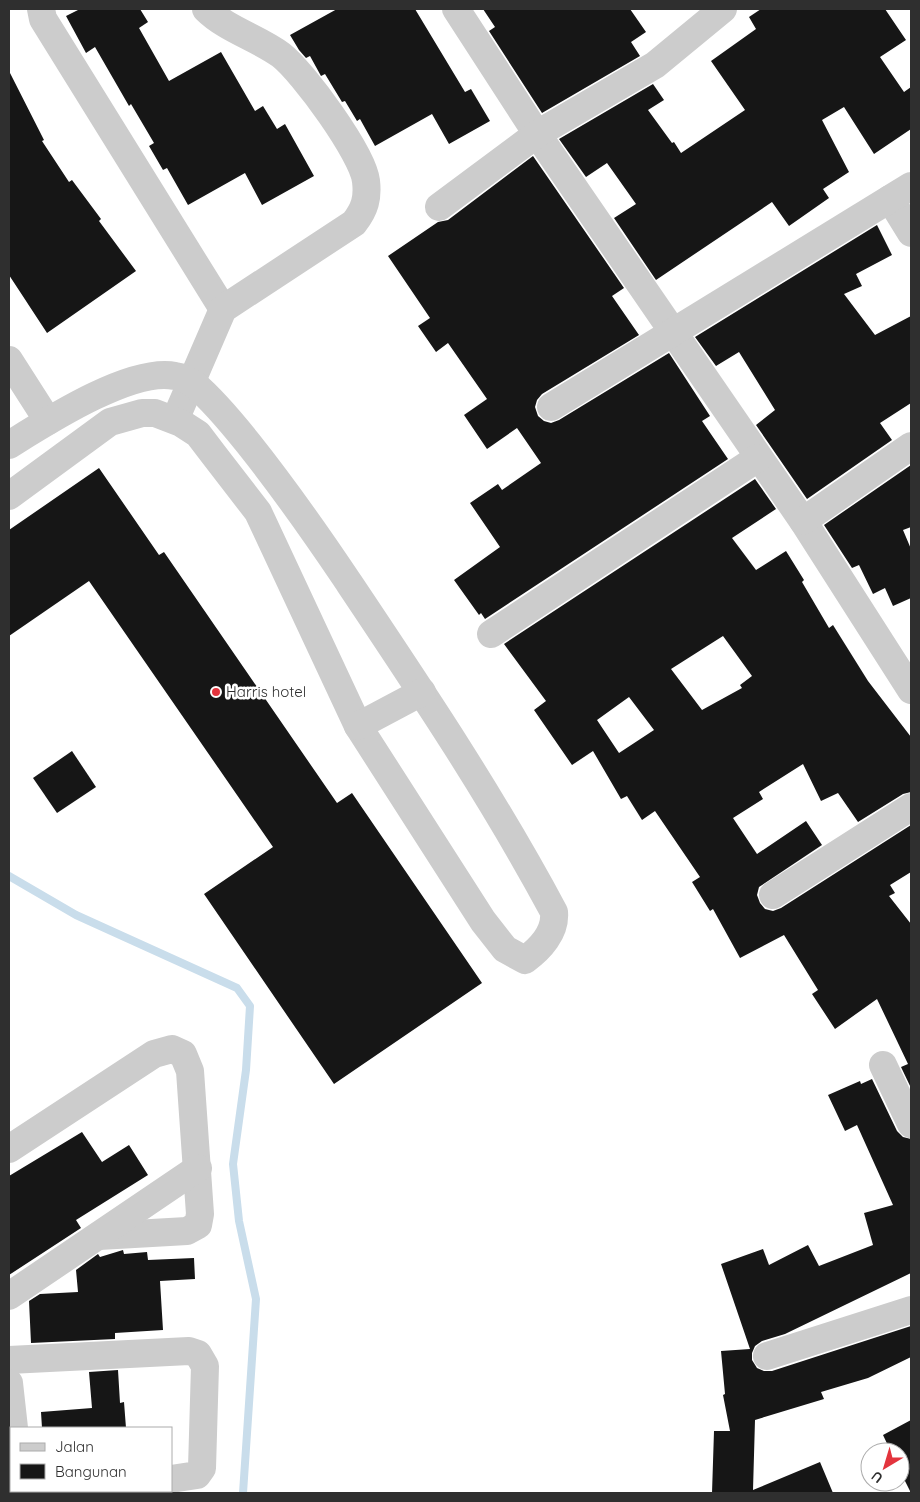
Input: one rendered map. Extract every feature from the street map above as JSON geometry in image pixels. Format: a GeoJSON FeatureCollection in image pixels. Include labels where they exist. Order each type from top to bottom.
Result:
{"type":"FeatureCollection","features":[{"type":"Feature","properties":{"kind":"street"},"geometry":{"type":"LineString","coordinates":[[41,9],[43,19],[223,309]]}},
{"type":"Feature","properties":{"kind":"street"},"geometry":{"type":"LineString","coordinates":[[175,420],[223,309],[354,223],[366,205],[367,195],[366,178],[360,164],[336,124],[296,68],[280,55],[206,9]]}},
{"type":"Feature","properties":{"kind":"street"},"geometry":{"type":"LineString","coordinates":[[456,9],[537,134],[803,521],[911,690]]}},
{"type":"Feature","properties":{"kind":"street"},"geometry":{"type":"LineString","coordinates":[[439,207],[537,134],[656,65],[723,9]]}},
{"type":"Feature","properties":{"kind":"street"},"geometry":{"type":"LineString","coordinates":[[551,407],[901,192],[911,233]]}},
{"type":"Feature","properties":{"kind":"street"},"geometry":{"type":"LineString","coordinates":[[9,360],[48,421]]}},
{"type":"Feature","properties":{"kind":"street"},"geometry":{"type":"LineString","coordinates":[[9,445],[48,421],[109,391],[142,378],[158,375],[174,376],[192,382],[238,430],[287,492],[422,692],[511,836],[554,912],[555,922],[551,932],[534,954],[525,960],[505,949],[483,921],[358,726],[258,512],[198,434],[175,420],[155,413],[142,413],[110,422],[9,496]]}},
{"type":"Feature","properties":{"kind":"street"},"geometry":{"type":"LineString","coordinates":[[803,521],[911,446]]}},
{"type":"Feature","properties":{"kind":"street"},"geometry":{"type":"LineString","coordinates":[[492,634],[758,458]]}},
{"type":"Feature","properties":{"kind":"street"},"geometry":{"type":"LineString","coordinates":[[358,726],[422,692]]}},
{"type":"Feature","properties":{"kind":"street"},"geometry":{"type":"LineString","coordinates":[[773,895],[911,807]]}},
{"type":"Feature","properties":{"kind":"street"},"geometry":{"type":"LineString","coordinates":[[9,1149],[154,1054],[172,1049],[183,1054],[190,1071],[200,1218],[195,1228],[187,1231],[99,1236]]}},
{"type":"Feature","properties":{"kind":"street"},"geometry":{"type":"LineString","coordinates":[[883,1065],[911,1124]]}},
{"type":"Feature","properties":{"kind":"street"},"geometry":{"type":"LineString","coordinates":[[9,1296],[198,1168]]}},
{"type":"Feature","properties":{"kind":"street"},"geometry":{"type":"LineString","coordinates":[[767,1356],[911,1310]]}},
{"type":"Feature","properties":{"kind":"street"},"geometry":{"type":"LineString","coordinates":[[9,1360],[189,1351],[198,1354],[205,1366],[202,1468],[197,1475],[172,1479]]}},
{"type":"Feature","properties":{"kind":"street"},"geometry":{"type":"LineString","coordinates":[[9,1383],[14,1427]]}},
{"type":"Feature","properties":{"kind":"building"},"geometry":{"type":"Polygon","coordinates":[[[80,9],[140,9],[148,22],[139,28],[169,81],[221,52],[255,111],[263,106],[277,129],[285,124],[314,176],[262,205],[245,173],[188,205],[167,168],[163,170],[149,146],[154,143],[131,104],[129,106],[95,47],[86,53],[66,16],[80,9]]]}},
{"type":"Feature","properties":{"kind":"building"},"geometry":{"type":"Polygon","coordinates":[[[337,9],[415,9],[465,92],[471,89],[490,121],[449,144],[432,114],[375,146],[360,119],[357,121],[345,101],[342,102],[325,74],[321,76],[310,56],[306,58],[290,35],[337,9]]]}},
{"type":"Feature","properties":{"kind":"building"},"geometry":{"type":"Polygon","coordinates":[[[483,9],[630,9],[646,32],[631,42],[640,56],[542,113],[489,31],[495,27],[483,9]]]}},
{"type":"Feature","properties":{"kind":"building"},"geometry":{"type":"Polygon","coordinates":[[[761,9],[885,9],[906,40],[880,57],[904,92],[911,87],[911,129],[874,154],[844,107],[822,120],[849,172],[823,189],[829,198],[789,226],[772,202],[656,280],[614,218],[636,204],[607,163],[586,177],[559,139],[653,84],[664,100],[648,110],[681,153],[745,110],[711,61],[756,29],[749,17],[761,9]]]}},
{"type":"Feature","properties":{"kind":"building"},"geometry":{"type":"Polygon","coordinates":[[[9,71],[44,140],[42,141],[69,182],[72,180],[101,219],[99,221],[136,271],[47,333],[9,275],[9,71]]]}},
{"type":"Feature","properties":{"kind":"building"},"geometry":{"type":"Polygon","coordinates":[[[533,156],[624,288],[612,296],[639,335],[542,394],[537,400],[535,407],[538,416],[544,421],[551,423],[559,420],[669,353],[710,416],[702,421],[728,459],[485,619],[481,613],[479,615],[454,580],[500,547],[470,503],[498,484],[502,490],[541,463],[517,428],[487,449],[464,415],[487,399],[448,343],[436,352],[418,326],[430,318],[388,256],[438,222],[448,220],[533,156]]]}},
{"type":"Feature","properties":{"kind":"building"},"geometry":{"type":"Polygon","coordinates":[[[877,225],[892,255],[856,274],[862,286],[844,294],[875,335],[911,316],[911,403],[880,423],[892,440],[807,499],[756,425],[775,410],[739,352],[716,366],[695,337],[877,225]]]}},
{"type":"Feature","properties":{"kind":"building"},"geometry":{"type":"Polygon","coordinates":[[[911,465],[911,527],[903,530],[911,549],[911,598],[893,606],[885,588],[873,594],[859,565],[852,568],[824,525],[911,465]]]}},
{"type":"Feature","properties":{"kind":"building"},"geometry":{"type":"Polygon","coordinates":[[[99,468],[159,555],[164,552],[337,803],[352,793],[482,983],[334,1084],[204,894],[273,847],[89,581],[9,636],[9,530],[99,468]]]}},
{"type":"Feature","properties":{"kind":"building"},"geometry":{"type":"Polygon","coordinates":[[[755,479],[776,509],[732,538],[756,570],[786,551],[804,580],[802,582],[829,628],[833,625],[868,681],[911,737],[911,792],[903,794],[858,822],[838,793],[821,801],[803,764],[759,792],[763,799],[733,818],[757,854],[806,821],[822,845],[759,887],[757,895],[760,903],[765,909],[773,911],[781,908],[911,825],[911,872],[890,885],[895,893],[889,896],[911,924],[911,1088],[901,1067],[908,1064],[877,999],[835,1029],[812,994],[818,990],[784,935],[740,958],[713,909],[710,911],[692,882],[700,877],[655,811],[642,820],[627,796],[621,799],[593,751],[572,765],[534,710],[546,701],[504,644],[755,479]],[[723,636],[671,669],[702,710],[742,688],[740,685],[752,676],[723,636]],[[629,697],[597,720],[619,753],[654,730],[629,697]]]}},
{"type":"Feature","properties":{"kind":"building"},"geometry":{"type":"Polygon","coordinates":[[[72,751],[96,787],[57,813],[33,778],[72,751]]]}},
{"type":"Feature","properties":{"kind":"building"},"geometry":{"type":"Polygon","coordinates":[[[872,1079],[897,1131],[903,1137],[911,1139],[911,1273],[785,1334],[762,1341],[755,1346],[752,1360],[757,1368],[764,1371],[772,1371],[911,1326],[911,1357],[868,1378],[821,1392],[824,1399],[755,1420],[753,1490],[820,1462],[833,1493],[712,1493],[714,1431],[730,1431],[723,1395],[725,1394],[721,1351],[750,1349],[721,1264],[763,1249],[769,1265],[808,1245],[819,1266],[873,1245],[864,1213],[893,1205],[857,1125],[845,1131],[828,1095],[860,1081],[861,1084],[872,1079]]]}},
{"type":"Feature","properties":{"kind":"building"},"geometry":{"type":"Polygon","coordinates":[[[82,1132],[102,1162],[129,1145],[148,1175],[76,1220],[81,1228],[9,1275],[9,1176],[82,1132]]]}},
{"type":"Feature","properties":{"kind":"building"},"geometry":{"type":"Polygon","coordinates":[[[123,1250],[124,1254],[147,1252],[148,1260],[194,1258],[195,1279],[160,1281],[163,1330],[115,1333],[115,1339],[31,1343],[29,1301],[40,1294],[78,1292],[76,1270],[98,1254],[100,1257],[123,1250]]]}},
{"type":"Feature","properties":{"kind":"building"},"geometry":{"type":"Polygon","coordinates":[[[118,1370],[120,1403],[124,1402],[126,1427],[42,1427],[41,1412],[92,1408],[89,1372],[118,1370]]]}},
{"type":"Feature","properties":{"kind":"building"},"geometry":{"type":"Polygon","coordinates":[[[911,1420],[911,1493],[910,1442],[886,1442],[883,1435],[911,1420]]]}},
{"type":"Feature","properties":{"kind":"waterway"},"geometry":{"type":"LineString","coordinates":[[9,876],[76,915],[237,988],[250,1006],[246,1070],[233,1164],[239,1221],[256,1299],[243,1493]]}},
{"type":"Feature","properties":{"kind":"place","name":"Harris hotel"},"geometry":{"type":"Point","coordinates":[216,692]}}]}
